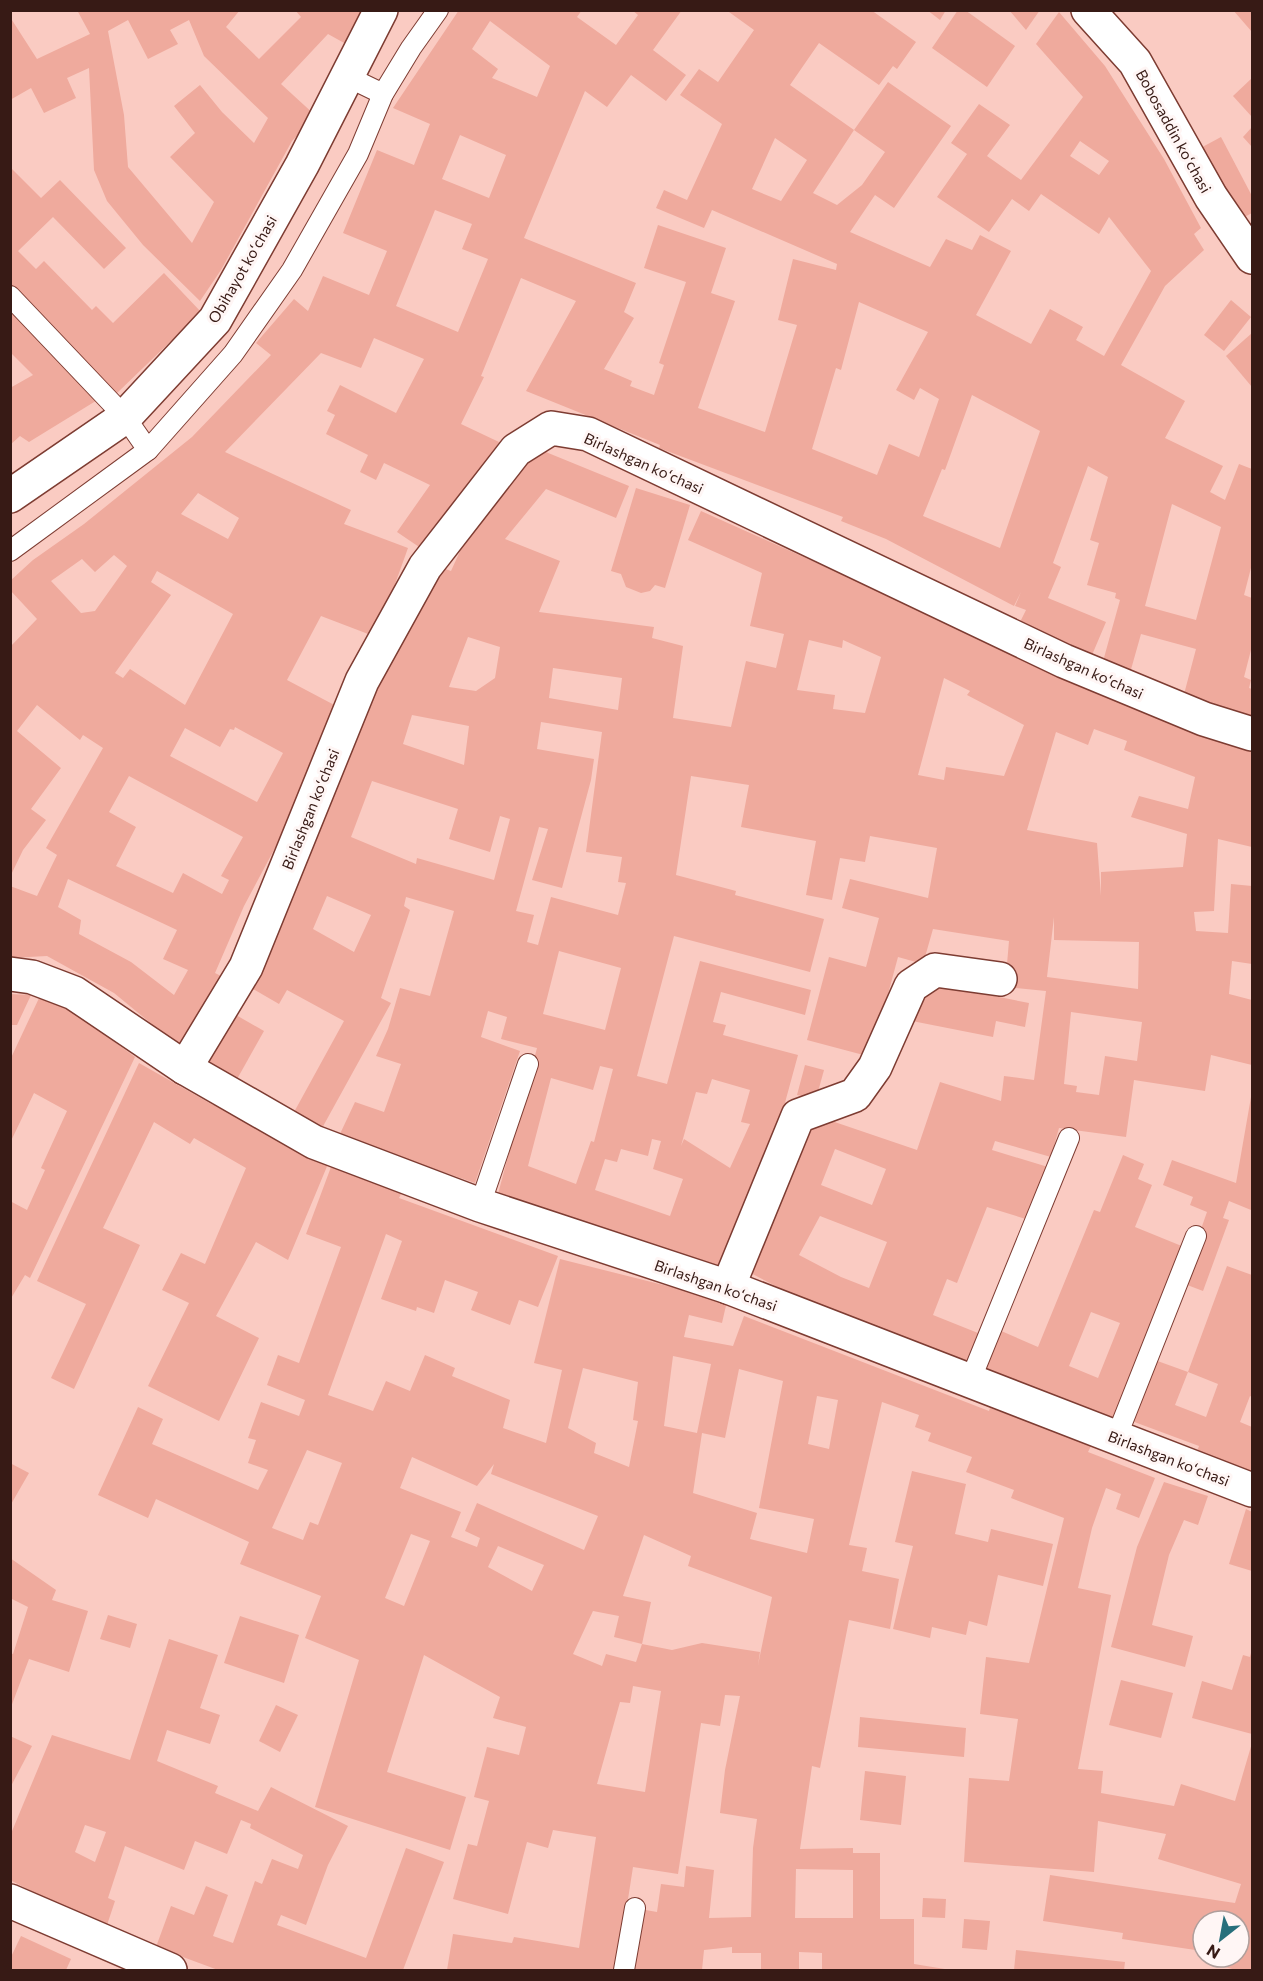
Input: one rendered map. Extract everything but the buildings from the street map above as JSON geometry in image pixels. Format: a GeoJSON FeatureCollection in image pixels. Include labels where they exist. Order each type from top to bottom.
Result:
{"type":"FeatureCollection","features":[{"type":"Feature","properties":{"kind":"street","name":"Obihayot koʻchasi"},"geometry":{"type":"LineString","coordinates":[[10,496],[125,417],[215,320],[348,76],[381,10]]}},
{"type":"Feature","properties":{"kind":"street","name":"Bobosaddin koʻchasi"},"geometry":{"type":"LineString","coordinates":[[1088,10],[1135,62],[1211,197],[1252,257]]}},
{"type":"Feature","properties":{"kind":"street","name":"Birlashgan koʻchasi"},"geometry":{"type":"LineString","coordinates":[[185,1068],[246,967],[362,681],[425,567],[516,450],[551,428],[588,434],[1064,661],[1204,719],[1252,734]]}},
{"type":"Feature","properties":{"kind":"street"},"geometry":{"type":"LineString","coordinates":[[728,1287],[798,1116],[855,1095],[875,1068],[911,986],[935,970],[1000,980]]}},
{"type":"Feature","properties":{"kind":"street","name":"Birlashgan koʻchasi"},"geometry":{"type":"LineString","coordinates":[[10,974],[32,976],[74,993],[185,1068],[314,1142],[480,1205],[728,1287],[1252,1490]]}},
{"type":"Feature","properties":{"kind":"street"},"geometry":{"type":"LineString","coordinates":[[10,1901],[170,1971]]}},
{"type":"Feature","properties":{"kind":"lane"},"geometry":{"type":"LineString","coordinates":[[10,551],[148,450],[233,354],[292,270],[358,154],[383,94],[438,10]]}},
{"type":"Feature","properties":{"kind":"lane"},"geometry":{"type":"LineString","coordinates":[[348,76],[383,94]]}},
{"type":"Feature","properties":{"kind":"lane"},"geometry":{"type":"LineString","coordinates":[[10,296],[125,417],[148,450]]}},
{"type":"Feature","properties":{"kind":"lane"},"geometry":{"type":"LineString","coordinates":[[480,1205],[528,1064]]}},
{"type":"Feature","properties":{"kind":"lane"},"geometry":{"type":"LineString","coordinates":[[970,1381],[1069,1138]]}},
{"type":"Feature","properties":{"kind":"lane"},"geometry":{"type":"LineString","coordinates":[[1116,1438],[1196,1236]]}},
{"type":"Feature","properties":{"kind":"lane"},"geometry":{"type":"LineString","coordinates":[[624,1971],[635,1908]]}}]}
